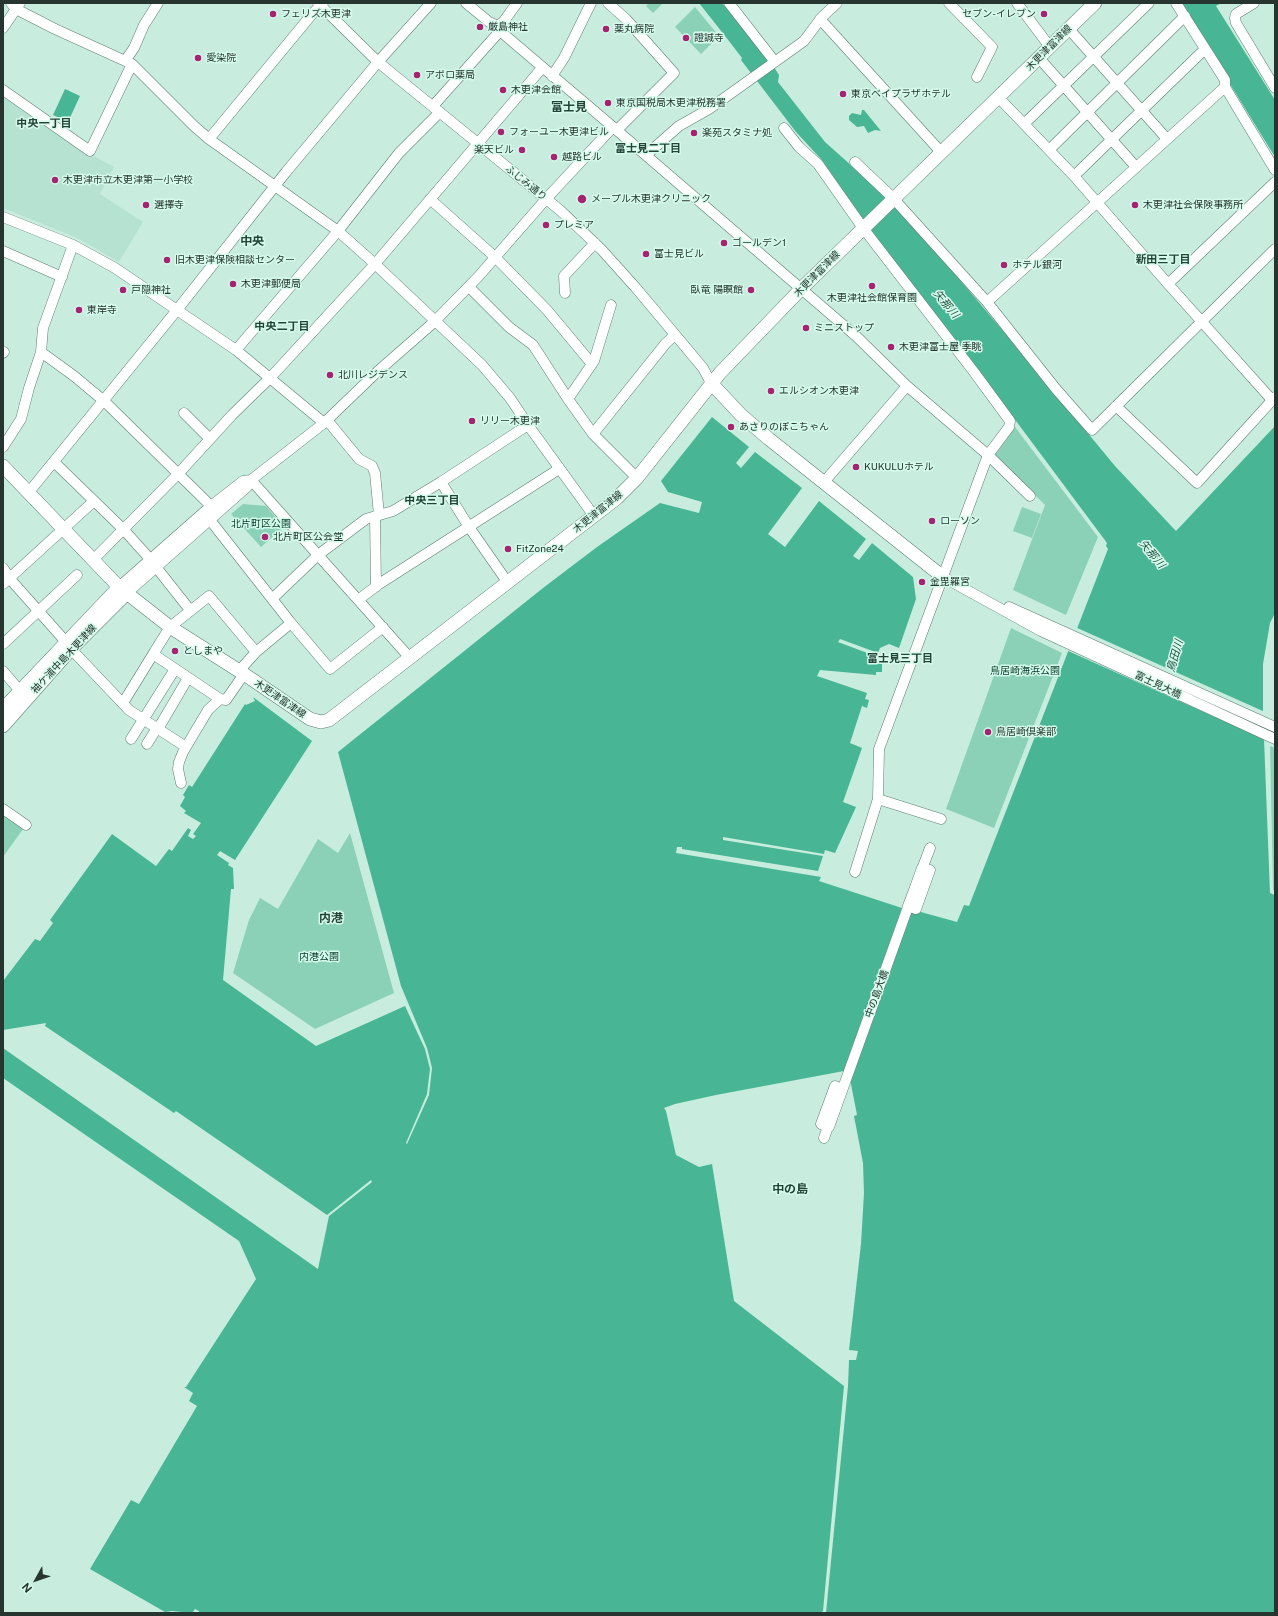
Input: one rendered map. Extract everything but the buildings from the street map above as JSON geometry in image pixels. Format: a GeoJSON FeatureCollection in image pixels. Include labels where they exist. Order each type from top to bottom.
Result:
{"type":"FeatureCollection","features":[{"type":"Feature","properties":{"kind":"main road","name":"木更津富津線"},"geometry":{"type":"LineString","coordinates":[[3,466],[123,590],[170,627],[241,672],[310,719],[321,722],[328,720],[617,498],[637,478],[711,384],[801,289],[1095,3]]}},
{"type":"Feature","properties":{"kind":"main road"},"geometry":{"type":"LineString","coordinates":[[711,384],[741,415],[943,577]]}},
{"type":"Feature","properties":{"kind":"main road","name":"袖ケ浦中島木更津線"},"geometry":{"type":"LineString","coordinates":[[3,709],[123,590]]}},
{"type":"Feature","properties":{"kind":"main road","name":"袖ケ浦中島木更津線"},"geometry":{"type":"LineString","coordinates":[[3,726],[69,645]]}},
{"type":"Feature","properties":{"kind":"street"},"geometry":{"type":"LineString","coordinates":[[3,90],[90,151],[144,25],[158,3]]}},
{"type":"Feature","properties":{"kind":"street"},"geometry":{"type":"LineString","coordinates":[[29,492],[104,401],[275,186],[378,62],[431,3]]}},
{"type":"Feature","properties":{"kind":"street"},"geometry":{"type":"LineString","coordinates":[[466,3],[499,29],[542,68],[615,128],[856,336],[907,386],[988,455],[1030,496]]}},
{"type":"Feature","properties":{"kind":"street"},"geometry":{"type":"LineString","coordinates":[[236,350],[338,230],[436,109],[499,29],[516,3]]}},
{"type":"Feature","properties":{"kind":"street"},"geometry":{"type":"LineString","coordinates":[[552,76],[564,58],[591,3]]}},
{"type":"Feature","properties":{"kind":"street"},"geometry":{"type":"LineString","coordinates":[[153,563],[210,520],[247,488],[251,480],[325,421],[377,372],[436,320],[468,287],[546,199],[615,128],[674,73],[632,25],[608,3]]}},
{"type":"Feature","properties":{"kind":"street"},"geometry":{"type":"LineString","coordinates":[[729,3],[774,62]]}},
{"type":"Feature","properties":{"kind":"street"},"geometry":{"type":"LineString","coordinates":[[646,155],[679,126],[710,109],[804,41],[820,19],[837,3]]}},
{"type":"Feature","properties":{"kind":"street"},"geometry":{"type":"LineString","coordinates":[[949,3],[992,47],[977,77]]}},
{"type":"Feature","properties":{"kind":"street"},"geometry":{"type":"LineString","coordinates":[[1017,3],[1050,47]]}},
{"type":"Feature","properties":{"kind":"street"},"geometry":{"type":"LineString","coordinates":[[1024,124],[1149,3]]}},
{"type":"Feature","properties":{"kind":"street"},"geometry":{"type":"LineString","coordinates":[[1176,3],[1224,80],[1225,87],[1275,170]]}},
{"type":"Feature","properties":{"kind":"street"},"geometry":{"type":"LineString","coordinates":[[1254,3],[1236,14],[1236,23],[1275,88]]}},
{"type":"Feature","properties":{"kind":"street"},"geometry":{"type":"LineString","coordinates":[[209,138],[321,4]]}},
{"type":"Feature","properties":{"kind":"street","name":"ふじみ通り"},"geometry":{"type":"LineString","coordinates":[[321,4],[378,62],[546,199],[595,243],[633,284],[703,368],[711,384]]}},
{"type":"Feature","properties":{"kind":"street"},"geometry":{"type":"LineString","coordinates":[[3,28],[16,5],[55,29],[129,62],[194,126],[275,186],[338,230],[436,320],[482,365],[510,398],[559,469],[594,516]]}},
{"type":"Feature","properties":{"kind":"street"},"geometry":{"type":"LineString","coordinates":[[1049,150],[1185,16]]}},
{"type":"Feature","properties":{"kind":"street"},"geometry":{"type":"LineString","coordinates":[[820,19],[941,152]]}},
{"type":"Feature","properties":{"kind":"street"},"geometry":{"type":"LineString","coordinates":[[1068,28],[1167,139]]}},
{"type":"Feature","properties":{"kind":"street"},"geometry":{"type":"LineString","coordinates":[[1074,176],[1205,49]]}},
{"type":"Feature","properties":{"kind":"street"},"geometry":{"type":"LineString","coordinates":[[1039,58],[1063,87],[1136,167]]}},
{"type":"Feature","properties":{"kind":"street"},"geometry":{"type":"LineString","coordinates":[[93,560],[178,474],[232,415],[271,378],[375,264],[542,68]]}},
{"type":"Feature","properties":{"kind":"street"},"geometry":{"type":"LineString","coordinates":[[987,302],[1225,87]]}},
{"type":"Feature","properties":{"kind":"street"},"geometry":{"type":"LineString","coordinates":[[999,98],[1074,176],[1168,284],[1274,398],[1197,483],[1116,406]]}},
{"type":"Feature","properties":{"kind":"street"},"geometry":{"type":"LineString","coordinates":[[784,128],[799,147],[818,164],[863,228],[1010,421],[1009,427],[988,455],[879,749],[878,799],[855,872]]}},
{"type":"Feature","properties":{"kind":"street"},"geometry":{"type":"LineString","coordinates":[[855,162],[894,198],[987,302],[1056,389],[1092,430],[1275,249]]}},
{"type":"Feature","properties":{"kind":"street"},"geometry":{"type":"LineString","coordinates":[[1168,284],[1275,182]]}},
{"type":"Feature","properties":{"kind":"street"},"geometry":{"type":"LineString","coordinates":[[430,199],[495,257],[547,310],[592,364]]}},
{"type":"Feature","properties":{"kind":"street"},"geometry":{"type":"LineString","coordinates":[[3,217],[73,245],[115,268],[236,350],[325,421],[359,459],[372,466],[375,473],[377,516],[376,587]]}},
{"type":"Feature","properties":{"kind":"street"},"geometry":{"type":"LineString","coordinates":[[565,293],[564,276],[595,243]]}},
{"type":"Feature","properties":{"kind":"street"},"geometry":{"type":"LineString","coordinates":[[3,447],[21,419],[29,388],[41,352],[43,328],[73,245]]}},
{"type":"Feature","properties":{"kind":"street"},"geometry":{"type":"LineString","coordinates":[[3,251],[62,277]]}},
{"type":"Feature","properties":{"kind":"street"},"geometry":{"type":"LineString","coordinates":[[468,287],[509,327],[533,345],[593,434],[637,478]]}},
{"type":"Feature","properties":{"kind":"street"},"geometry":{"type":"LineString","coordinates":[[568,399],[592,364],[611,305]]}},
{"type":"Feature","properties":{"kind":"street"},"geometry":{"type":"LineString","coordinates":[[593,434],[675,335]]}},
{"type":"Feature","properties":{"kind":"street"},"geometry":{"type":"LineString","coordinates":[[41,352],[74,376],[104,401],[211,506]]}},
{"type":"Feature","properties":{"kind":"street"},"geometry":{"type":"LineString","coordinates":[[824,482],[907,386]]}},
{"type":"Feature","properties":{"kind":"street"},"geometry":{"type":"LineString","coordinates":[[184,413],[210,439]]}},
{"type":"Feature","properties":{"kind":"street"},"geometry":{"type":"LineString","coordinates":[[273,598],[318,555],[366,519],[393,511],[441,482],[528,425]]}},
{"type":"Feature","properties":{"kind":"street"},"geometry":{"type":"LineString","coordinates":[[54,462],[124,530],[153,563],[190,610]]}},
{"type":"Feature","properties":{"kind":"street"},"geometry":{"type":"LineString","coordinates":[[358,600],[559,469]]}},
{"type":"Feature","properties":{"kind":"street"},"geometry":{"type":"LineString","coordinates":[[123,590],[211,506],[243,481],[251,480]]}},
{"type":"Feature","properties":{"kind":"street"},"geometry":{"type":"LineString","coordinates":[[251,480],[410,658]]}},
{"type":"Feature","properties":{"kind":"street"},"geometry":{"type":"LineString","coordinates":[[441,482],[469,527],[508,583]]}},
{"type":"Feature","properties":{"kind":"street"},"geometry":{"type":"LineString","coordinates":[[6,582],[94,502]]}},
{"type":"Feature","properties":{"kind":"street"},"geometry":{"type":"LineString","coordinates":[[210,520],[273,598],[291,623],[330,669],[383,627]]}},
{"type":"Feature","properties":{"kind":"street"},"geometry":{"type":"LineString","coordinates":[[3,568],[6,582],[38,611],[122,703],[144,720],[186,747]]}},
{"type":"Feature","properties":{"kind":"street"},"geometry":{"type":"LineString","coordinates":[[3,644],[77,575]]}},
{"type":"Feature","properties":{"kind":"street"},"geometry":{"type":"LineString","coordinates":[[943,577],[1044,628]]}},
{"type":"Feature","properties":{"kind":"street"},"geometry":{"type":"LineString","coordinates":[[122,703],[170,627],[209,596],[256,652]]}},
{"type":"Feature","properties":{"kind":"street"},"geometry":{"type":"LineString","coordinates":[[155,651],[156,656],[220,699],[226,700],[241,672],[256,652],[291,623]]}},
{"type":"Feature","properties":{"kind":"street","name":"富士見大橋"},"geometry":{"type":"LineString","coordinates":[[1044,628],[1275,727]]}},
{"type":"Feature","properties":{"kind":"street","name":"富士見大橋"},"geometry":{"type":"LineString","coordinates":[[1044,628],[1275,738]]}},
{"type":"Feature","properties":{"kind":"street"},"geometry":{"type":"LineString","coordinates":[[131,739],[176,669]]}},
{"type":"Feature","properties":{"kind":"street"},"geometry":{"type":"LineString","coordinates":[[3,671],[20,692]]}},
{"type":"Feature","properties":{"kind":"street"},"geometry":{"type":"LineString","coordinates":[[147,744],[188,678]]}},
{"type":"Feature","properties":{"kind":"street"},"geometry":{"type":"LineString","coordinates":[[181,783],[178,768],[179,762],[208,710],[220,699]]}},
{"type":"Feature","properties":{"kind":"street"},"geometry":{"type":"LineString","coordinates":[[878,799],[941,819]]}},
{"type":"Feature","properties":{"kind":"street"},"geometry":{"type":"LineString","coordinates":[[3,809],[26,825]]}},
{"type":"Feature","properties":{"kind":"street","name":"中の島大橋"},"geometry":{"type":"LineString","coordinates":[[824,1138],[826,1131],[829,1124],[831,1117],[834,1110],[841,1089],[834,1086],[821,1124],[825,1125],[829,1126],[922,868],[930,870],[916,909],[908,906],[930,848]]}},
{"type":"Feature","properties":{"kind":"shaded area","name":"木更津市立木更津第一小学校"},"geometry":{"type":"Polygon","coordinates":[[[3,93],[90,154],[114,167],[100,194],[143,222],[119,262],[77,238],[3,208],[3,93]]]}},
{"type":"Feature","properties":{"kind":"green space"},"geometry":{"type":"Polygon","coordinates":[[[649,3],[663,3],[653,13],[646,6],[649,3]]]}},
{"type":"Feature","properties":{"kind":"green space"},"geometry":{"type":"Polygon","coordinates":[[[695,7],[719,36],[701,54],[675,27],[695,7]]]}},
{"type":"Feature","properties":{"kind":"green space"},"geometry":{"type":"Polygon","coordinates":[[[1015,427],[1098,537],[1066,615],[1013,590],[1045,505],[995,455],[1015,427]]]}},
{"type":"Feature","properties":{"kind":"green space","name":"北片町区公園"},"geometry":{"type":"Polygon","coordinates":[[[243,504],[266,506],[284,527],[261,547],[231,514],[243,504]]]}},
{"type":"Feature","properties":{"kind":"green space"},"geometry":{"type":"Polygon","coordinates":[[[1022,507],[1041,514],[1032,538],[1013,531],[1022,507]]]}},
{"type":"Feature","properties":{"kind":"green space","name":"鳥居崎海浜公園"},"geometry":{"type":"Polygon","coordinates":[[[1011,628],[1062,653],[994,828],[946,809],[1011,628]]]}},
{"type":"Feature","properties":{"kind":"green space"},"geometry":{"type":"Polygon","coordinates":[[[1270,746],[1275,748],[1275,891],[1273,890],[1270,746]]]}},
{"type":"Feature","properties":{"kind":"green space"},"geometry":{"type":"Polygon","coordinates":[[[3,809],[26,825],[3,857],[3,809]]]}},
{"type":"Feature","properties":{"kind":"green space","name":"内港公園"},"geometry":{"type":"Polygon","coordinates":[[[350,833],[394,993],[315,1029],[233,973],[249,920],[260,898],[278,909],[318,839],[338,853],[350,833]]]}},
{"type":"Feature","properties":{"kind":"water"},"geometry":{"type":"Polygon","coordinates":[[[699,3],[722,3],[770,61],[779,75],[778,82],[825,142],[899,208],[1115,466],[1176,531],[1275,426],[1275,613],[1270,623],[1263,664],[1263,713],[1270,893],[1275,895],[1275,1613],[826,1613],[848,1386],[849,1360],[856,1360],[858,1351],[849,1350],[861,1244],[864,1193],[863,1163],[854,1116],[857,1115],[849,1074],[910,909],[957,922],[964,905],[969,906],[1108,549],[1106,546],[1107,543],[978,370],[872,232],[821,159],[796,132],[741,60],[742,58],[699,3]]]}},
{"type":"Feature","properties":{"kind":"water"},"geometry":{"type":"Polygon","coordinates":[[[1180,3],[1221,3],[1216,6],[1275,100],[1275,157],[1180,3]]]}},
{"type":"Feature","properties":{"kind":"water"},"geometry":{"type":"Polygon","coordinates":[[[65,89],[80,96],[68,122],[53,115],[65,89]]]}},
{"type":"Feature","properties":{"kind":"water"},"geometry":{"type":"Polygon","coordinates":[[[862,110],[864,110],[881,131],[875,130],[868,133],[864,126],[857,127],[849,120],[849,116],[852,113],[861,115],[862,110]]]}},
{"type":"Feature","properties":{"kind":"water"},"geometry":{"type":"Polygon","coordinates":[[[712,417],[749,447],[736,463],[741,468],[755,452],[802,488],[768,534],[785,547],[819,501],[866,539],[853,556],[859,560],[872,543],[913,577],[916,599],[899,648],[889,644],[880,648],[878,653],[840,639],[838,642],[878,657],[877,663],[882,663],[882,672],[876,672],[876,675],[820,670],[817,676],[867,693],[865,699],[869,700],[867,708],[862,706],[850,743],[862,748],[843,802],[856,807],[835,853],[825,850],[824,854],[723,837],[723,840],[823,856],[818,871],[682,849],[682,847],[677,847],[676,853],[821,877],[819,881],[902,908],[844,1071],[716,1095],[675,1104],[664,1108],[676,1155],[699,1167],[712,1164],[734,1301],[844,1386],[823,1611],[820,1613],[199,1613],[199,1611],[195,1609],[192,1613],[172,1611],[165,1612],[90,1569],[131,1500],[139,1504],[197,1406],[189,1401],[193,1393],[184,1387],[186,1387],[256,1279],[239,1241],[3,1078],[3,1048],[318,1269],[329,1216],[372,1182],[371,1180],[327,1215],[176,1111],[174,1113],[45,1026],[46,1023],[3,1030],[3,981],[35,939],[40,941],[53,923],[50,920],[112,834],[156,866],[169,849],[172,851],[188,828],[191,830],[188,836],[193,839],[196,836],[193,834],[201,823],[184,813],[186,811],[180,806],[185,797],[183,795],[189,785],[192,787],[245,704],[246,705],[255,701],[253,697],[312,741],[235,860],[220,851],[217,855],[229,863],[228,865],[233,868],[234,889],[231,889],[223,980],[316,1046],[405,1006],[425,1049],[430,1069],[427,1094],[406,1143],[407,1144],[429,1095],[432,1068],[427,1048],[401,986],[338,752],[543,588],[597,547],[660,503],[699,513],[702,502],[668,492],[661,481],[712,417]]]}},
{"type":"Feature","properties":{"kind":"pier"},"geometry":{"type":"Polygon","coordinates":[[[1075,627],[1265,712],[1266,740],[1066,650],[1075,627]]]}},
{"type":"Feature","properties":{"kind":"place","name":"フェリズ木更津"},"geometry":{"type":"Point","coordinates":[273,14]}},
{"type":"Feature","properties":{"kind":"place","name":"セブン-イレブン"},"geometry":{"type":"Point","coordinates":[1044,14]}},
{"type":"Feature","properties":{"kind":"place","name":"厳島神社"},"geometry":{"type":"Point","coordinates":[480,27]}},
{"type":"Feature","properties":{"kind":"place","name":"薬丸病院"},"geometry":{"type":"Point","coordinates":[606,29]}},
{"type":"Feature","properties":{"kind":"place","name":"證誠寺"},"geometry":{"type":"Point","coordinates":[686,38]}},
{"type":"Feature","properties":{"kind":"place","name":"愛染院"},"geometry":{"type":"Point","coordinates":[198,58]}},
{"type":"Feature","properties":{"kind":"place","name":"アポロ薬局"},"geometry":{"type":"Point","coordinates":[417,75]}},
{"type":"Feature","properties":{"kind":"place","name":"木更津会館"},"geometry":{"type":"Point","coordinates":[503,90]}},
{"type":"Feature","properties":{"kind":"place","name":"東京ベイプラザホテル"},"geometry":{"type":"Point","coordinates":[843,94]}},
{"type":"Feature","properties":{"kind":"place","name":"東京国税局木更津税務署"},"geometry":{"type":"Point","coordinates":[608,103]}},
{"type":"Feature","properties":{"kind":"place","name":"フォーユー木更津ビル"},"geometry":{"type":"Point","coordinates":[501,132]}},
{"type":"Feature","properties":{"kind":"place","name":"楽苑スタミナ処"},"geometry":{"type":"Point","coordinates":[694,133]}},
{"type":"Feature","properties":{"kind":"place","name":"楽天ビル"},"geometry":{"type":"Point","coordinates":[522,150]}},
{"type":"Feature","properties":{"kind":"place","name":"越路ビル"},"geometry":{"type":"Point","coordinates":[554,157]}},
{"type":"Feature","properties":{"kind":"place","name":"木更津市立木更津第一小学校"},"geometry":{"type":"Point","coordinates":[55,180]}},
{"type":"Feature","properties":{"kind":"place","name":"メープル木更津クリニック"},"geometry":{"type":"Point","coordinates":[582,199]}},
{"type":"Feature","properties":{"kind":"place","name":"選擇寺"},"geometry":{"type":"Point","coordinates":[146,205]}},
{"type":"Feature","properties":{"kind":"place","name":"木更津社会保険事務所"},"geometry":{"type":"Point","coordinates":[1135,205]}},
{"type":"Feature","properties":{"kind":"place","name":"プレミア"},"geometry":{"type":"Point","coordinates":[546,225]}},
{"type":"Feature","properties":{"kind":"place","name":"ゴールデン1"},"geometry":{"type":"Point","coordinates":[724,243]}},
{"type":"Feature","properties":{"kind":"place","name":"富士見ビル"},"geometry":{"type":"Point","coordinates":[646,254]}},
{"type":"Feature","properties":{"kind":"place","name":"旧木更津保険相談センター"},"geometry":{"type":"Point","coordinates":[167,260]}},
{"type":"Feature","properties":{"kind":"place","name":"ホテル銀河"},"geometry":{"type":"Point","coordinates":[1004,265]}},
{"type":"Feature","properties":{"kind":"place","name":"木更津郵便局"},"geometry":{"type":"Point","coordinates":[233,284]}},
{"type":"Feature","properties":{"kind":"place","name":"木更津社会館保育園"},"geometry":{"type":"Point","coordinates":[872,286]}},
{"type":"Feature","properties":{"kind":"place","name":"戸隠神社"},"geometry":{"type":"Point","coordinates":[123,290]}},
{"type":"Feature","properties":{"kind":"place","name":"臥竜 陽瞑館"},"geometry":{"type":"Point","coordinates":[751,290]}},
{"type":"Feature","properties":{"kind":"place","name":"東岸寺"},"geometry":{"type":"Point","coordinates":[79,310]}},
{"type":"Feature","properties":{"kind":"place","name":"ミニストップ"},"geometry":{"type":"Point","coordinates":[806,328]}},
{"type":"Feature","properties":{"kind":"place","name":"木更津富士屋 季眺"},"geometry":{"type":"Point","coordinates":[891,347]}},
{"type":"Feature","properties":{"kind":"place","name":"北川レジデンス"},"geometry":{"type":"Point","coordinates":[330,375]}},
{"type":"Feature","properties":{"kind":"place","name":"エルシオン木更津"},"geometry":{"type":"Point","coordinates":[771,391]}},
{"type":"Feature","properties":{"kind":"place","name":"リリー木更津"},"geometry":{"type":"Point","coordinates":[472,421]}},
{"type":"Feature","properties":{"kind":"place","name":"あさりのぽこちゃん"},"geometry":{"type":"Point","coordinates":[731,427]}},
{"type":"Feature","properties":{"kind":"place","name":"KUKULUホテル"},"geometry":{"type":"Point","coordinates":[856,467]}},
{"type":"Feature","properties":{"kind":"place","name":"ローソン"},"geometry":{"type":"Point","coordinates":[932,521]}},
{"type":"Feature","properties":{"kind":"place","name":"北片町区公会堂"},"geometry":{"type":"Point","coordinates":[265,537]}},
{"type":"Feature","properties":{"kind":"place","name":"FitZone24"},"geometry":{"type":"Point","coordinates":[508,549]}},
{"type":"Feature","properties":{"kind":"place","name":"金毘羅宮"},"geometry":{"type":"Point","coordinates":[922,582]}},
{"type":"Feature","properties":{"kind":"place","name":"としまや"},"geometry":{"type":"Point","coordinates":[175,651]}},
{"type":"Feature","properties":{"kind":"place","name":"鳥居崎倶楽部"},"geometry":{"type":"Point","coordinates":[988,732]}},
{"type":"Feature","properties":{"kind":"district","name":"富士見"},"geometry":{"type":"Point","coordinates":[569,107]}},
{"type":"Feature","properties":{"kind":"district","name":"中央一丁目"},"geometry":{"type":"Point","coordinates":[44,124]}},
{"type":"Feature","properties":{"kind":"district","name":"富士見二丁目"},"geometry":{"type":"Point","coordinates":[648,149]}},
{"type":"Feature","properties":{"kind":"district","name":"中央"},"geometry":{"type":"Point","coordinates":[252,241]}},
{"type":"Feature","properties":{"kind":"district","name":"新田三丁目"},"geometry":{"type":"Point","coordinates":[1163,260]}},
{"type":"Feature","properties":{"kind":"district","name":"中央二丁目"},"geometry":{"type":"Point","coordinates":[282,327]}},
{"type":"Feature","properties":{"kind":"district","name":"中央三丁目"},"geometry":{"type":"Point","coordinates":[432,501]}},
{"type":"Feature","properties":{"kind":"district","name":"富士見三丁目"},"geometry":{"type":"Point","coordinates":[900,659]}},
{"type":"Feature","properties":{"kind":"district","name":"内港"},"geometry":{"type":"Point","coordinates":[331,918]}},
{"type":"Feature","properties":{"kind":"district","name":"中の島"},"geometry":{"type":"Point","coordinates":[790,1189]}},
{"type":"Feature","properties":{"kind":"water label","name":"矢那川"},"geometry":{"type":"Point","coordinates":[946,304]}},
{"type":"Feature","properties":{"kind":"water label","name":"矢那川"},"geometry":{"type":"Point","coordinates":[1152,554]}},
{"type":"Feature","properties":{"kind":"water label","name":"鳥田川"},"geometry":{"type":"Point","coordinates":[1175,656]}}]}
